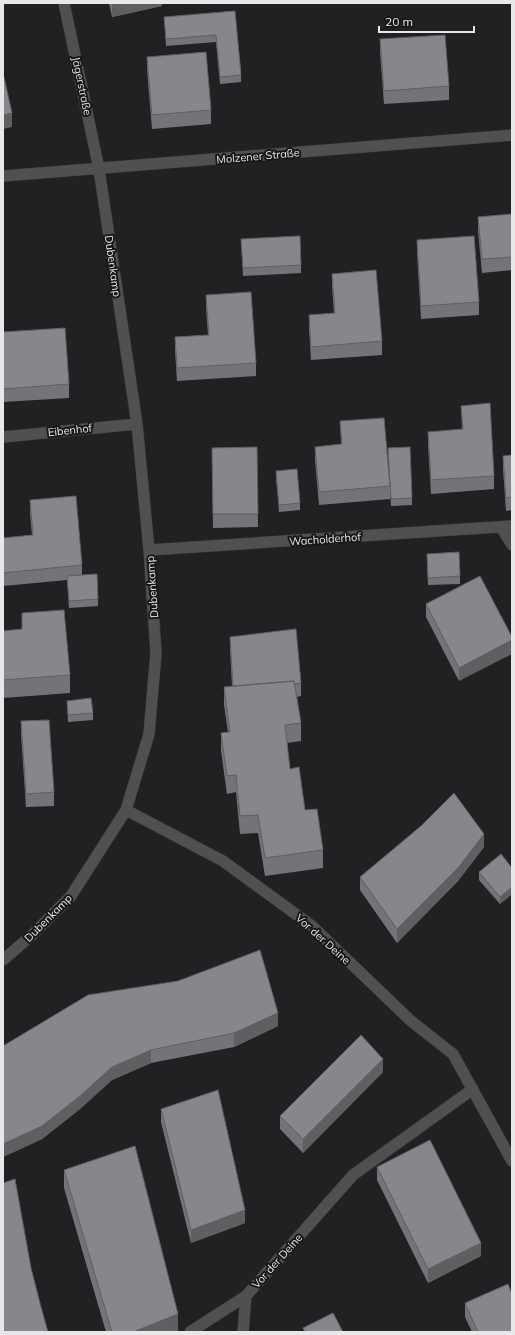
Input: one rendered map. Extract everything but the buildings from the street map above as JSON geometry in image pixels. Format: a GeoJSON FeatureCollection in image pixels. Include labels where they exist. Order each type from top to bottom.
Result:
{"type":"FeatureCollection","features":[{"type":"Feature","properties":{"kind":"street","name":"Jägerstraße"},"geometry":{"type":"LineString","coordinates":[[64,3],[99,168]]}},
{"type":"Feature","properties":{"kind":"street","name":"Molzener Straße"},"geometry":{"type":"LineString","coordinates":[[3,176],[512,135]]}},
{"type":"Feature","properties":{"kind":"street","name":"Dubenkamp"},"geometry":{"type":"LineString","coordinates":[[3,960],[32,935],[71,896],[126,810],[149,734],[156,653],[149,550],[137,424],[99,168]]}},
{"type":"Feature","properties":{"kind":"street","name":"Eibenhof"},"geometry":{"type":"LineString","coordinates":[[3,437],[137,424]]}},
{"type":"Feature","properties":{"kind":"street","name":"Wacholderhof"},"geometry":{"type":"LineString","coordinates":[[149,550],[512,526]]}},
{"type":"Feature","properties":{"kind":"street"},"geometry":{"type":"LineString","coordinates":[[501,527],[512,545]]}},
{"type":"Feature","properties":{"kind":"street","name":"Vor der Deine"},"geometry":{"type":"LineString","coordinates":[[126,810],[224,861],[312,926],[411,1021],[453,1054],[512,1161]]}},
{"type":"Feature","properties":{"kind":"street","name":"Vor der Deine"},"geometry":{"type":"LineString","coordinates":[[190,1332],[246,1296],[353,1175],[473,1088]]}},
{"type":"Feature","properties":{"kind":"street","name":"Vor der Deine"},"geometry":{"type":"LineString","coordinates":[[243,1332],[246,1296]]}}]}
